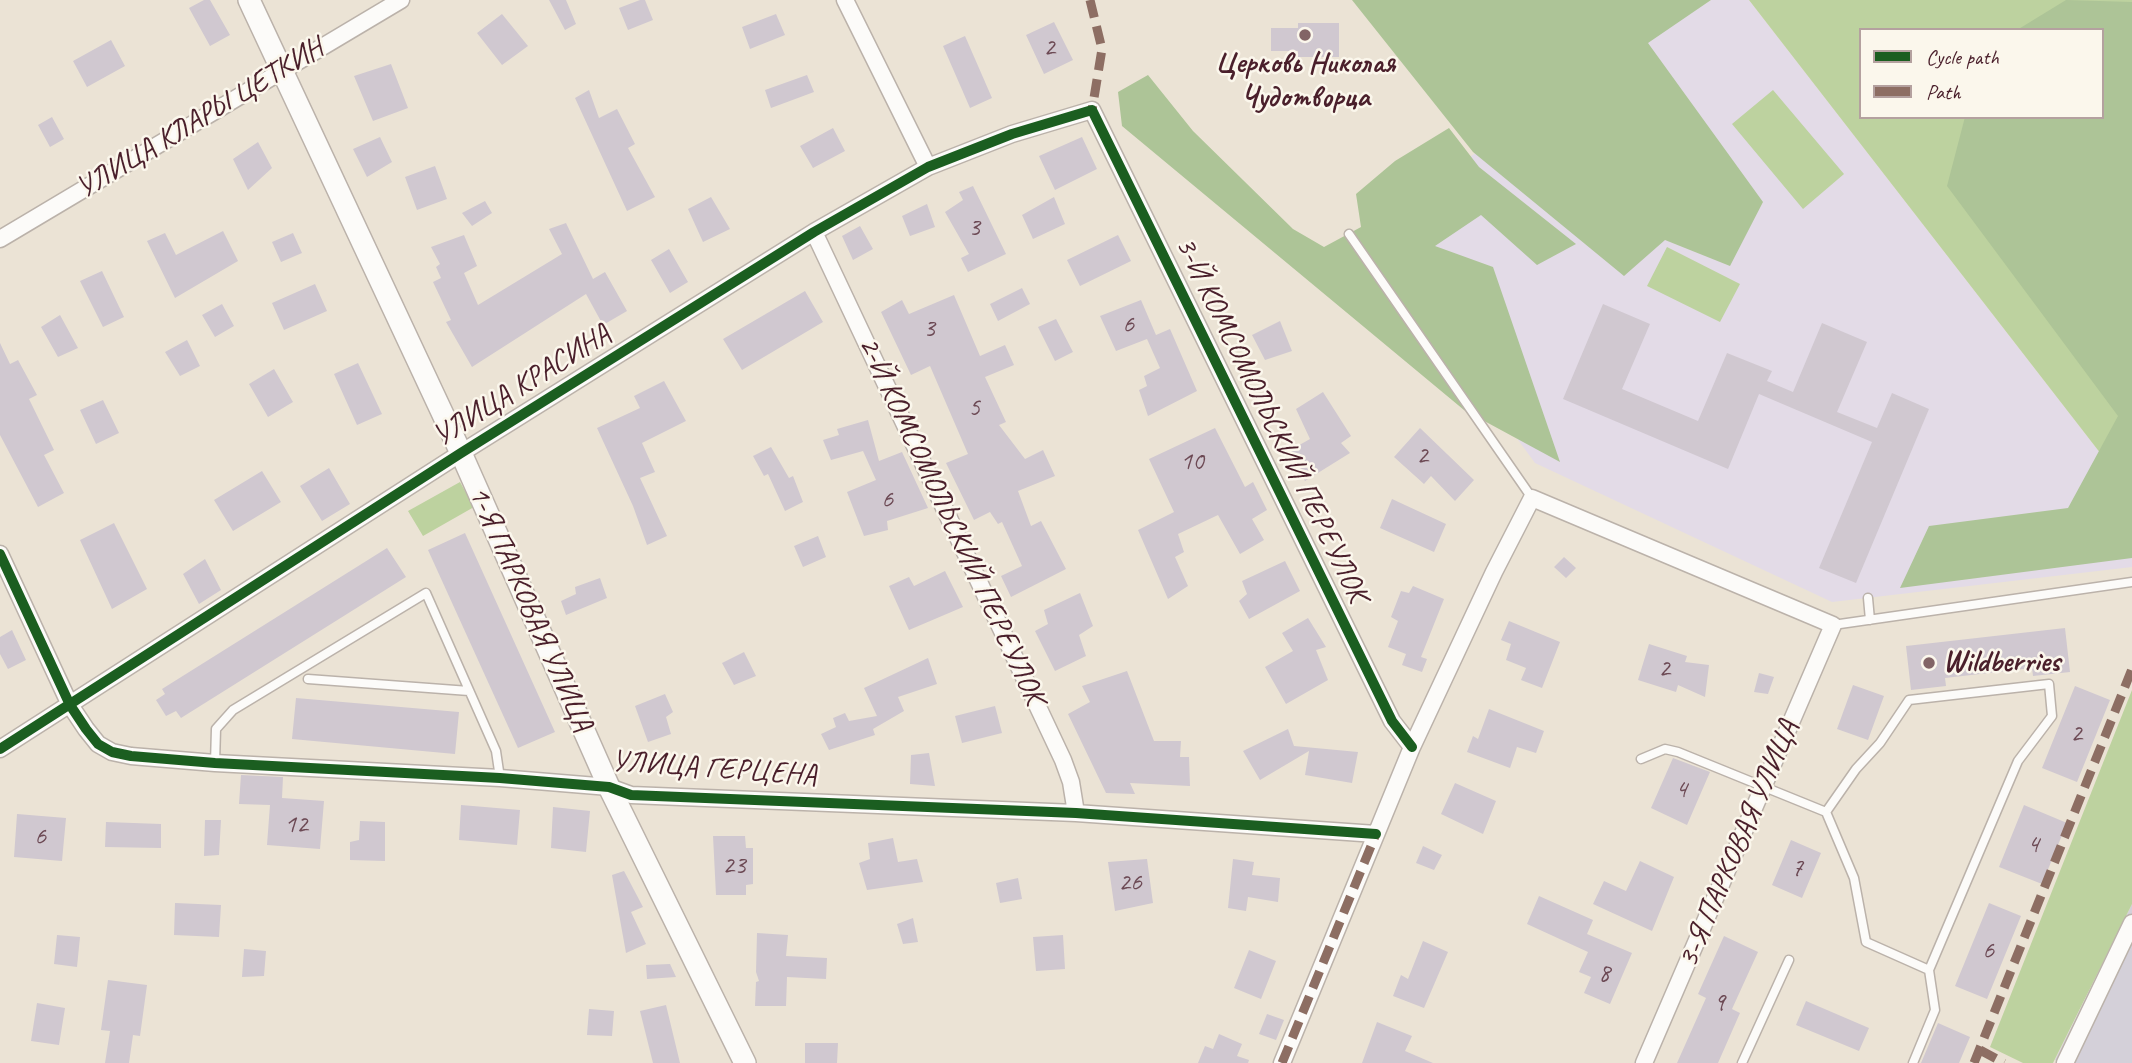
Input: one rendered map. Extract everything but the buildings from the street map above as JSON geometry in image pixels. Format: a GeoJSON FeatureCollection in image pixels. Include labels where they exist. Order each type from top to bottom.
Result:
{"type":"FeatureCollection","features":[{"type":"Feature","properties":{"kind":"street","name":"1-Я ПАРКОВАЯ УЛИЦА"},"geometry":{"type":"LineString","coordinates":[[249,0],[461,453],[608,787],[745,1063]]}},
{"type":"Feature","properties":{"kind":"street","name":"УЛИЦА КЛАРЫ ЦЕТКИН"},"geometry":{"type":"LineString","coordinates":[[0,239],[281,69],[401,0]]}},
{"type":"Feature","properties":{"kind":"street"},"geometry":{"type":"LineString","coordinates":[[845,0],[928,167]]}},
{"type":"Feature","properties":{"kind":"street","name":"УЛИЦА КРАСИНА"},"geometry":{"type":"LineString","coordinates":[[0,749],[461,453],[814,232],[928,167],[1012,134],[1092,110]]}},
{"type":"Feature","properties":{"kind":"street","name":"3-Й КОМСОМОЛЬСКИЙ ПЕРЕУЛОК"},"geometry":{"type":"LineString","coordinates":[[1092,110],[1392,721],[1412,747]]}},
{"type":"Feature","properties":{"kind":"street","name":"2-Й КОМСОМОЛЬСКИЙ ПЕРЕУЛОК"},"geometry":{"type":"LineString","coordinates":[[814,232],[1063,760],[1071,782],[1076,813]]}},
{"type":"Feature","properties":{"kind":"street"},"geometry":{"type":"LineString","coordinates":[[1282,1063],[1412,747],[1494,572],[1532,498],[1833,625]]}},
{"type":"Feature","properties":{"kind":"street","name":"УЛИЦА ГЕРЦЕНА"},"geometry":{"type":"LineString","coordinates":[[0,554],[70,705],[97,744],[112,752],[215,763],[500,778],[608,787],[631,795],[1076,813],[1376,834]]}},
{"type":"Feature","properties":{"kind":"street","name":"3-Я ПАРКОВАЯ УЛИЦА"},"geometry":{"type":"LineString","coordinates":[[1644,1063],[1833,625]]}},
{"type":"Feature","properties":{"kind":"street"},"geometry":{"type":"LineString","coordinates":[[2065,1063],[2132,923]]}},
{"type":"Feature","properties":{"kind":"lane"},"geometry":{"type":"LineString","coordinates":[[1349,234],[1532,498]]}},
{"type":"Feature","properties":{"kind":"lane"},"geometry":{"type":"LineString","coordinates":[[1833,625],[2132,582]]}},
{"type":"Feature","properties":{"kind":"lane"},"geometry":{"type":"LineString","coordinates":[[215,763],[216,729],[233,710],[426,593],[496,751],[500,778]]}},
{"type":"Feature","properties":{"kind":"lane"},"geometry":{"type":"LineString","coordinates":[[1868,598],[1870,620]]}},
{"type":"Feature","properties":{"kind":"lane"},"geometry":{"type":"LineString","coordinates":[[308,679],[469,691]]}},
{"type":"Feature","properties":{"kind":"lane"},"geometry":{"type":"LineString","coordinates":[[1826,812],[1856,769],[1880,743],[1909,700],[2049,684],[2052,716],[2018,761],[1929,970],[1935,1010],[1913,1063]]}},
{"type":"Feature","properties":{"kind":"lane"},"geometry":{"type":"LineString","coordinates":[[1641,759],[1665,749],[1678,751],[1826,812],[1854,877],[1866,943],[1929,970]]}},
{"type":"Feature","properties":{"kind":"lane"},"geometry":{"type":"LineString","coordinates":[[1742,1063],[1789,960]]}},
{"type":"Feature","properties":{"kind":"shaded area"},"geometry":{"type":"Polygon","coordinates":[[[1711,0],[1749,0],[2132,494],[2132,567],[1832,602],[1535,463],[1362,227],[1711,0]]]}},
{"type":"Feature","properties":{"kind":"shaded area"},"geometry":{"type":"Polygon","coordinates":[[[2132,904],[2132,1063],[2062,1063],[2055,1060],[2132,904]]]}},
{"type":"Feature","properties":{"kind":"green space"},"geometry":{"type":"Polygon","coordinates":[[[1352,0],[1711,0],[1648,43],[1763,202],[1730,266],[1665,240],[1624,276],[1473,152],[1352,0]]]}},
{"type":"Feature","properties":{"kind":"green space"},"geometry":{"type":"Polygon","coordinates":[[[1749,0],[2132,0],[2132,494],[1749,0]]]}},
{"type":"Feature","properties":{"kind":"green space"},"geometry":{"type":"Polygon","coordinates":[[[2066,0],[2132,2],[2132,558],[1900,588],[1929,526],[2068,508],[2118,416],[1947,186],[1964,119],[2104,119],[2104,28],[2020,28],[2066,0]]]}},
{"type":"Feature","properties":{"kind":"green space"},"geometry":{"type":"Polygon","coordinates":[[[1148,75],[1193,131],[1293,229],[1324,247],[1361,227],[1356,194],[1395,161],[1449,128],[1479,167],[1576,244],[1537,265],[1481,215],[1435,246],[1493,267],[1560,462],[1464,410],[1122,126],[1118,92],[1148,75]]]}},
{"type":"Feature","properties":{"kind":"green space"},"geometry":{"type":"Polygon","coordinates":[[[1773,90],[1844,174],[1803,209],[1732,124],[1773,90]]]}},
{"type":"Feature","properties":{"kind":"green space"},"geometry":{"type":"Polygon","coordinates":[[[1667,247],[1740,284],[1720,322],[1647,286],[1667,247]]]}},
{"type":"Feature","properties":{"kind":"green space"},"geometry":{"type":"Polygon","coordinates":[[[460,482],[474,507],[423,536],[408,511],[460,482]]]}},
{"type":"Feature","properties":{"kind":"green space"},"geometry":{"type":"Polygon","coordinates":[[[2132,690],[2132,904],[2053,1063],[2023,1063],[1990,1047],[2132,690]]]}},
{"type":"Feature","properties":{"kind":"marked path"},"geometry":{"type":"LineString","coordinates":[[1090,0],[1102,49],[1092,110]]}},
{"type":"Feature","properties":{"kind":"marked path"},"geometry":{"type":"LineString","coordinates":[[1974,1063],[2132,669]]}},
{"type":"Feature","properties":{"kind":"marked path"},"geometry":{"type":"LineString","coordinates":[[1282,1063],[1376,834]]}},
{"type":"Feature","properties":{"kind":"marked path"},"geometry":{"type":"LineString","coordinates":[[1980,1050],[2004,1063]]}},
{"type":"Feature","properties":{"kind":"cycle path"},"geometry":{"type":"LineString","coordinates":[[0,749],[461,453],[814,232],[928,167],[1012,134],[1092,110],[1392,721],[1412,747]]}},
{"type":"Feature","properties":{"kind":"cycle path"},"geometry":{"type":"LineString","coordinates":[[0,554],[70,705],[98,744],[112,752],[131,756],[500,778],[609,787],[631,795],[1076,813],[1376,834]]}},
{"type":"Feature","properties":{"kind":"place","name":"Церковь Николая Чудотворца"},"geometry":{"type":"Point","coordinates":[1305,35]}},
{"type":"Feature","properties":{"kind":"place","name":"Wildberries"},"geometry":{"type":"Point","coordinates":[1929,663]}}]}
